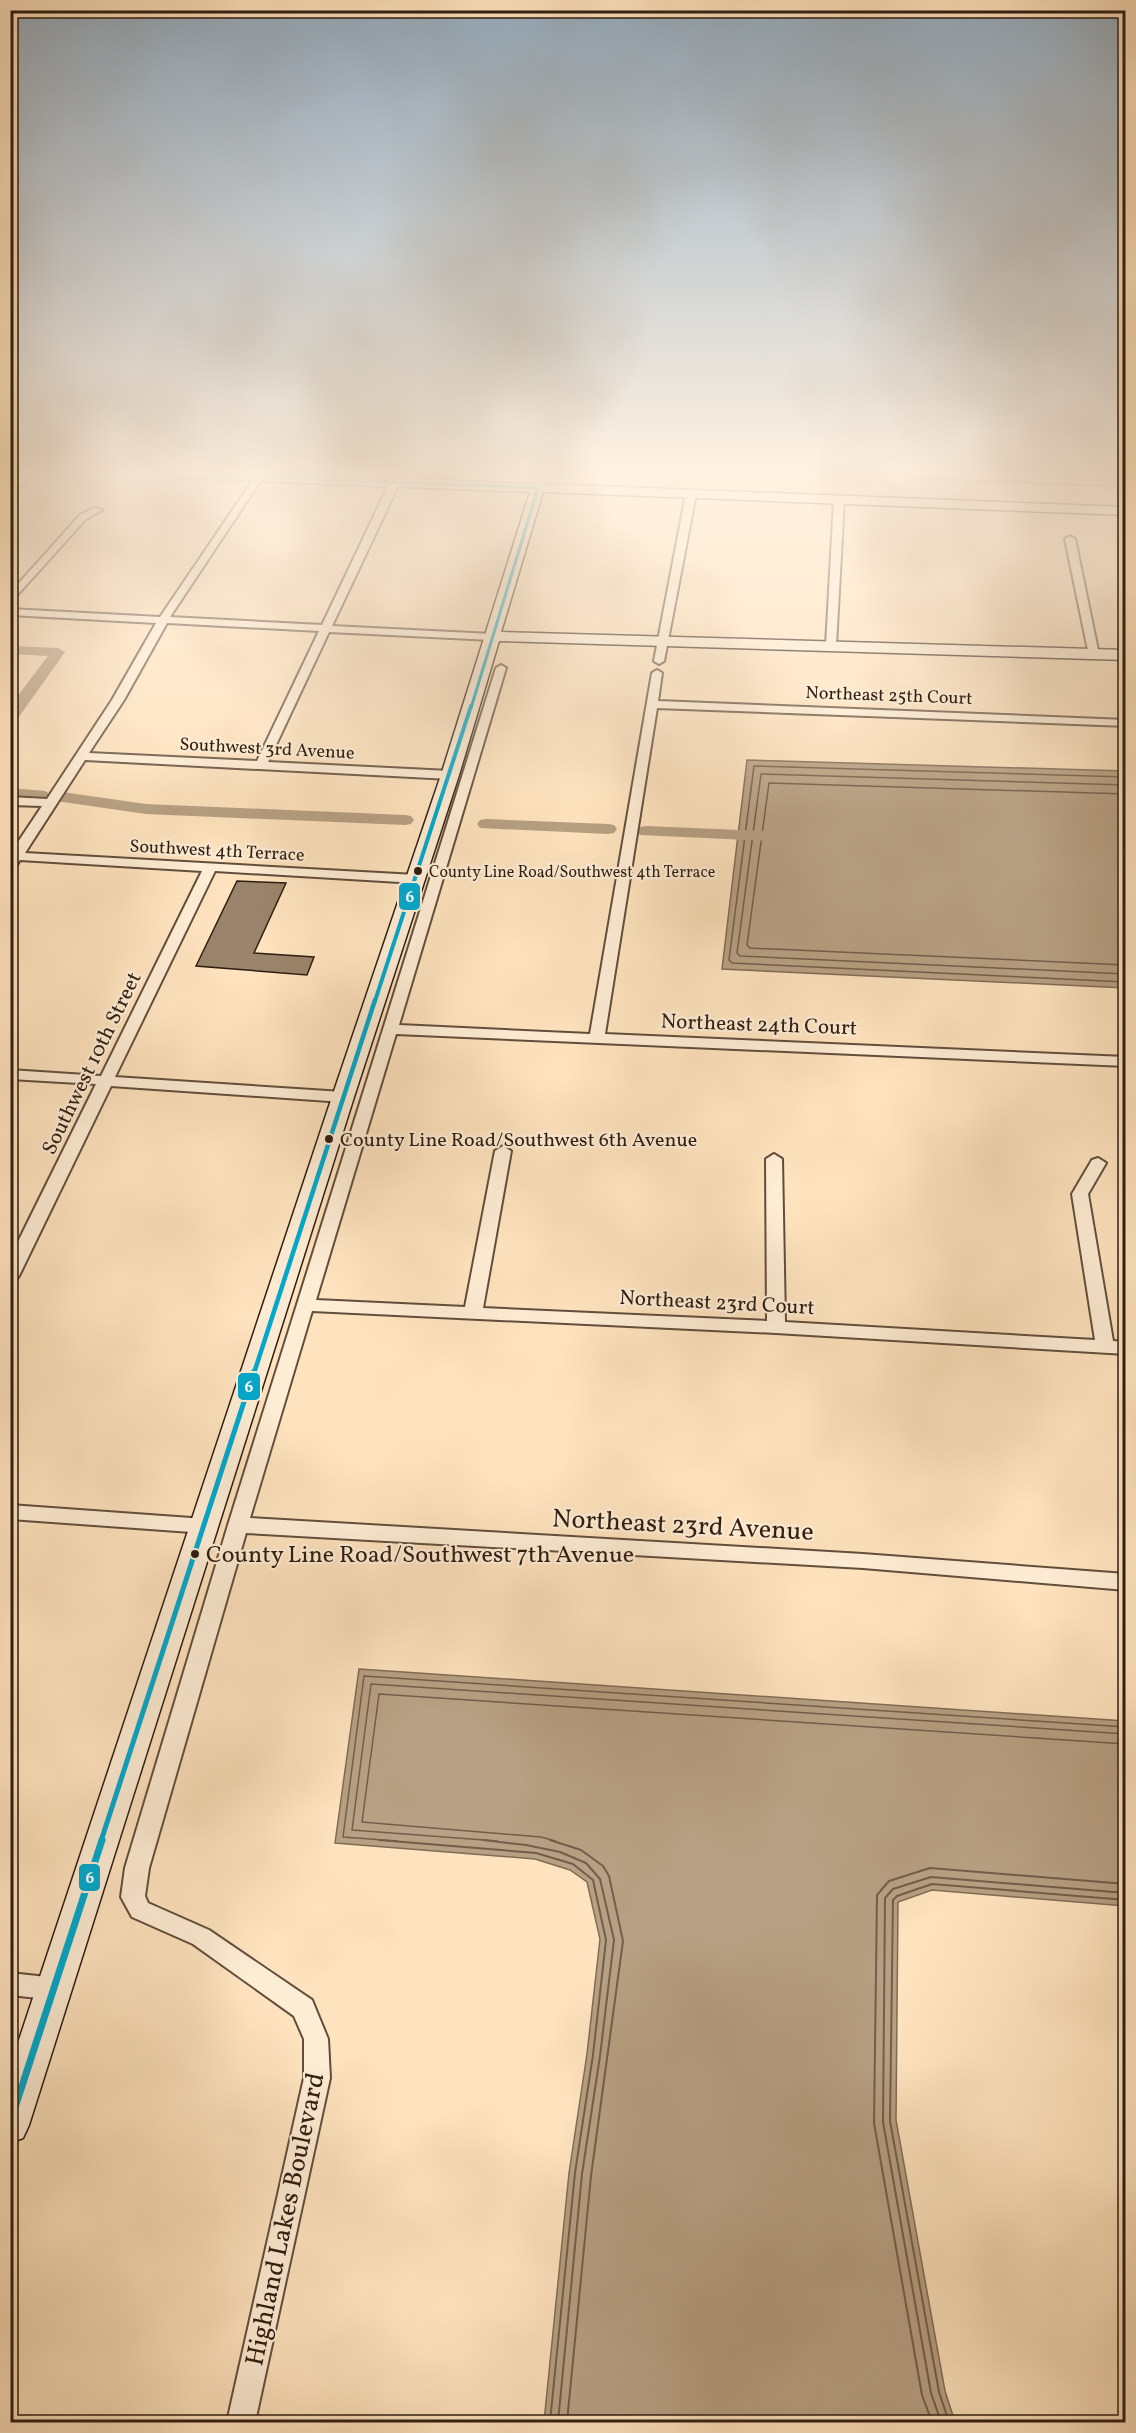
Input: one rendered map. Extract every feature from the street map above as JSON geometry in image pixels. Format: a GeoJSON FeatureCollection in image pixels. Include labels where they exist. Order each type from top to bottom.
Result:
{"type":"FeatureCollection","features":[{"type":"Feature","properties":{"kind":"street"},"geometry":{"type":"LineString","coordinates":[[10,600],[21,588]]}},
{"type":"Feature","properties":{"kind":"street"},"geometry":{"type":"LineString","coordinates":[[14,860],[118,700],[162,622],[185,588]]}},
{"type":"Feature","properties":{"kind":"street"},"geometry":{"type":"LineString","coordinates":[[260,767],[344,588]]}},
{"type":"Feature","properties":{"kind":"street"},"geometry":{"type":"LineString","coordinates":[[10,2125],[206,1526],[343,1097],[450,775],[507,588]]}},
{"type":"Feature","properties":{"kind":"street"},"geometry":{"type":"LineString","coordinates":[[597,1038],[630,827],[673,588]]}},
{"type":"Feature","properties":{"kind":"street"},"geometry":{"type":"LineString","coordinates":[[831,645],[834,588]]}},
{"type":"Feature","properties":{"kind":"street"},"geometry":{"type":"LineString","coordinates":[[1080,588],[1094,655]]}},
{"type":"Feature","properties":{"kind":"street"},"geometry":{"type":"LineString","coordinates":[[10,612],[162,622],[492,637],[831,645],[1125,656]]}},
{"type":"Feature","properties":{"kind":"street"},"geometry":{"type":"LineString","coordinates":[[238,1525],[501,668]]}},
{"type":"Feature","properties":{"kind":"street","name":"Northeast 25th Court"},"geometry":{"type":"LineString","coordinates":[[652,704],[1125,723]]}},
{"type":"Feature","properties":{"kind":"street","name":"Southwest 3rd Avenue"},"geometry":{"type":"LineString","coordinates":[[81,756],[450,775]]}},
{"type":"Feature","properties":{"kind":"street"},"geometry":{"type":"LineString","coordinates":[[10,801],[50,803]]}},
{"type":"Feature","properties":{"kind":"street","name":"Southwest 4th Terrace"},"geometry":{"type":"LineString","coordinates":[[14,860],[416,879]]}},
{"type":"Feature","properties":{"kind":"street","name":"Southwest 10th Street"},"geometry":{"type":"LineString","coordinates":[[10,1276],[210,868]]}},
{"type":"Feature","properties":{"kind":"street","name":"Northeast 24th Court"},"geometry":{"type":"LineString","coordinates":[[391,1029],[1125,1062]]}},
{"type":"Feature","properties":{"kind":"street"},"geometry":{"type":"LineString","coordinates":[[10,1074],[343,1097]]}},
{"type":"Feature","properties":{"kind":"street"},"geometry":{"type":"LineString","coordinates":[[473,1313],[503,1151]]}},
{"type":"Feature","properties":{"kind":"street"},"geometry":{"type":"LineString","coordinates":[[774,1159],[776,1327]]}},
{"type":"Feature","properties":{"kind":"street"},"geometry":{"type":"LineString","coordinates":[[1098,1163],[1080,1194],[1105,1347]]}},
{"type":"Feature","properties":{"kind":"street","name":"Northeast 23rd Court"},"geometry":{"type":"LineString","coordinates":[[305,1305],[776,1327],[1125,1348]]}},
{"type":"Feature","properties":{"kind":"street"},"geometry":{"type":"LineString","coordinates":[[10,1512],[206,1526]]}},
{"type":"Feature","properties":{"kind":"street","name":"Northeast 23rd Avenue"},"geometry":{"type":"LineString","coordinates":[[238,1525],[851,1561],[1125,1582]]}},
{"type":"Feature","properties":{"kind":"street","name":"Highland Lakes Boulevard"},"geometry":{"type":"LineString","coordinates":[[238,1525],[137,1868],[133,1897],[140,1910],[201,1937],[303,2008],[316,2039],[317,2078],[241,2422]]}},
{"type":"Feature","properties":{"kind":"street"},"geometry":{"type":"LineString","coordinates":[[10,1984],[56,1989]]}},
{"type":"Feature","properties":{"kind":"water"},"geometry":{"type":"Polygon","coordinates":[[[747,760],[1125,771],[1125,988],[722,969],[747,760]]]}},
{"type":"Feature","properties":{"kind":"water"},"geometry":{"type":"Polygon","coordinates":[[[359,1669],[1125,1721],[1125,1906],[932,1890],[898,1902],[896,2120],[945,2391],[955,2422],[544,2422],[569,2173],[587,2054],[600,1939],[587,1882],[570,1870],[535,1859],[335,1843],[359,1669]]]}},
{"type":"Feature","properties":{"kind":"building"},"geometry":{"type":"Polygon","coordinates":[[[237,881],[286,883],[254,953],[314,957],[307,975],[196,966],[237,881]]]}},
{"type":"Feature","properties":{"kind":"waterway"},"geometry":{"type":"LineString","coordinates":[[10,650],[58,652],[10,718]]}},
{"type":"Feature","properties":{"kind":"waterway"},"geometry":{"type":"LineString","coordinates":[[10,793],[45,796]]}},
{"type":"Feature","properties":{"kind":"waterway"},"geometry":{"type":"LineString","coordinates":[[62,797],[146,809],[405,820]]}},
{"type":"Feature","properties":{"kind":"waterway"},"geometry":{"type":"LineString","coordinates":[[486,824],[608,829]]}},
{"type":"Feature","properties":{"kind":"waterway"},"geometry":{"type":"LineString","coordinates":[[646,831],[767,836]]}},
{"type":"Feature","properties":{"kind":"transit line","name":"6"},"geometry":{"type":"LineString","coordinates":[[10,2123],[343,1097],[450,775],[507,588]]}},
{"type":"Feature","properties":{"kind":"place","name":"County Line Road/Southwest 4th Terrace"},"geometry":{"type":"Point","coordinates":[418,871]}},
{"type":"Feature","properties":{"kind":"place","name":"County Line Road/Southwest 6th Avenue"},"geometry":{"type":"Point","coordinates":[329,1139]}},
{"type":"Feature","properties":{"kind":"place","name":"County Line Road/Southwest 7th Avenue"},"geometry":{"type":"Point","coordinates":[195,1554]}}]}
